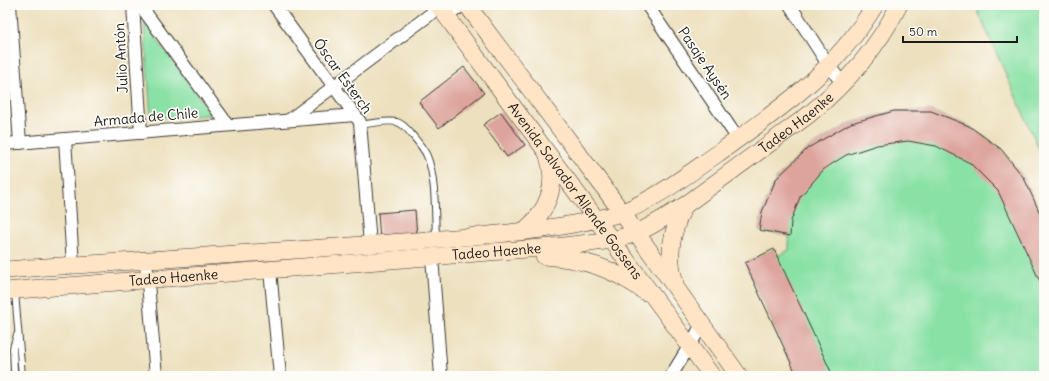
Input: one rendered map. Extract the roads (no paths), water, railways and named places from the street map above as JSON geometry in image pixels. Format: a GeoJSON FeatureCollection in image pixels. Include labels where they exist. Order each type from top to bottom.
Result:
{"type":"FeatureCollection","features":[{"type":"Feature","properties":{"kind":"main road","name":"Avenida Salvador Allende Gossens"},"geometry":{"type":"LineString","coordinates":[[467,5],[622,212],[739,376]]}},
{"type":"Feature","properties":{"kind":"main road","name":"Tadeo Haenke"},"geometry":{"type":"LineString","coordinates":[[5,270],[370,244],[524,231],[597,219],[622,212],[673,184],[738,139],[796,96],[829,66],[856,34],[875,5]]}},
{"type":"Feature","properties":{"kind":"main road","name":"Tadeo Haenke"},"geometry":{"type":"LineString","coordinates":[[10,290],[500,252],[613,240],[637,233],[684,206],[807,116],[843,84],[872,50],[899,5]]}},
{"type":"Feature","properties":{"kind":"main road","name":"Avenida Salvador Allende Gossens"},"geometry":{"type":"LineString","coordinates":[[441,10],[613,240],[712,376]]}},
{"type":"Feature","properties":{"kind":"main road"},"geometry":{"type":"LineString","coordinates":[[524,231],[540,216],[550,196],[552,174],[547,152]]}},
{"type":"Feature","properties":{"kind":"main road"},"geometry":{"type":"LineString","coordinates":[[678,290],[672,266],[672,242],[674,230],[684,206]]}},
{"type":"Feature","properties":{"kind":"main road"},"geometry":{"type":"LineString","coordinates":[[500,252],[560,257],[595,265],[631,282],[662,308]]}},
{"type":"Feature","properties":{"kind":"street"},"geometry":{"type":"LineString","coordinates":[[10,5],[20,143]]}},
{"type":"Feature","properties":{"kind":"street","name":"Julio Antón"},"geometry":{"type":"LineString","coordinates":[[133,5],[141,132]]}},
{"type":"Feature","properties":{"kind":"street"},"geometry":{"type":"LineString","coordinates":[[140,5],[228,125]]}},
{"type":"Feature","properties":{"kind":"street","name":"Óscar Esterch"},"geometry":{"type":"LineString","coordinates":[[274,5],[355,115],[361,126],[370,244]]}},
{"type":"Feature","properties":{"kind":"street"},"geometry":{"type":"LineString","coordinates":[[289,120],[441,10],[463,5]]}},
{"type":"Feature","properties":{"kind":"street","name":"Pasaje Aysén"},"geometry":{"type":"LineString","coordinates":[[647,5],[738,139]]}},
{"type":"Feature","properties":{"kind":"street"},"geometry":{"type":"LineString","coordinates":[[790,5],[829,66],[843,84]]}},
{"type":"Feature","properties":{"kind":"street","name":"Armada de Chile"},"geometry":{"type":"LineString","coordinates":[[5,144],[355,115]]}},
{"type":"Feature","properties":{"kind":"street"},"geometry":{"type":"LineString","coordinates":[[65,139],[73,265]]}},
{"type":"Feature","properties":{"kind":"street"},"geometry":{"type":"LineString","coordinates":[[432,257],[441,376]]}},
{"type":"Feature","properties":{"kind":"street"},"geometry":{"type":"LineString","coordinates":[[146,260],[156,376]]}},
{"type":"Feature","properties":{"kind":"street"},"geometry":{"type":"LineString","coordinates":[[270,270],[280,376]]}},
{"type":"Feature","properties":{"kind":"street"},"geometry":{"type":"LineString","coordinates":[[671,376],[702,325]]}},
{"type":"Feature","properties":{"kind":"lane"},"geometry":{"type":"LineString","coordinates":[[361,126],[372,123],[398,122],[407,128],[420,144],[431,166],[436,239]]}},
{"type":"Feature","properties":{"kind":"lane"},"geometry":{"type":"LineString","coordinates":[[10,290],[18,332],[22,376]]}},
{"type":"Feature","properties":{"kind":"lane"},"geometry":{"type":"LineString","coordinates":[[14,370],[13,348],[18,332]]}}]}
